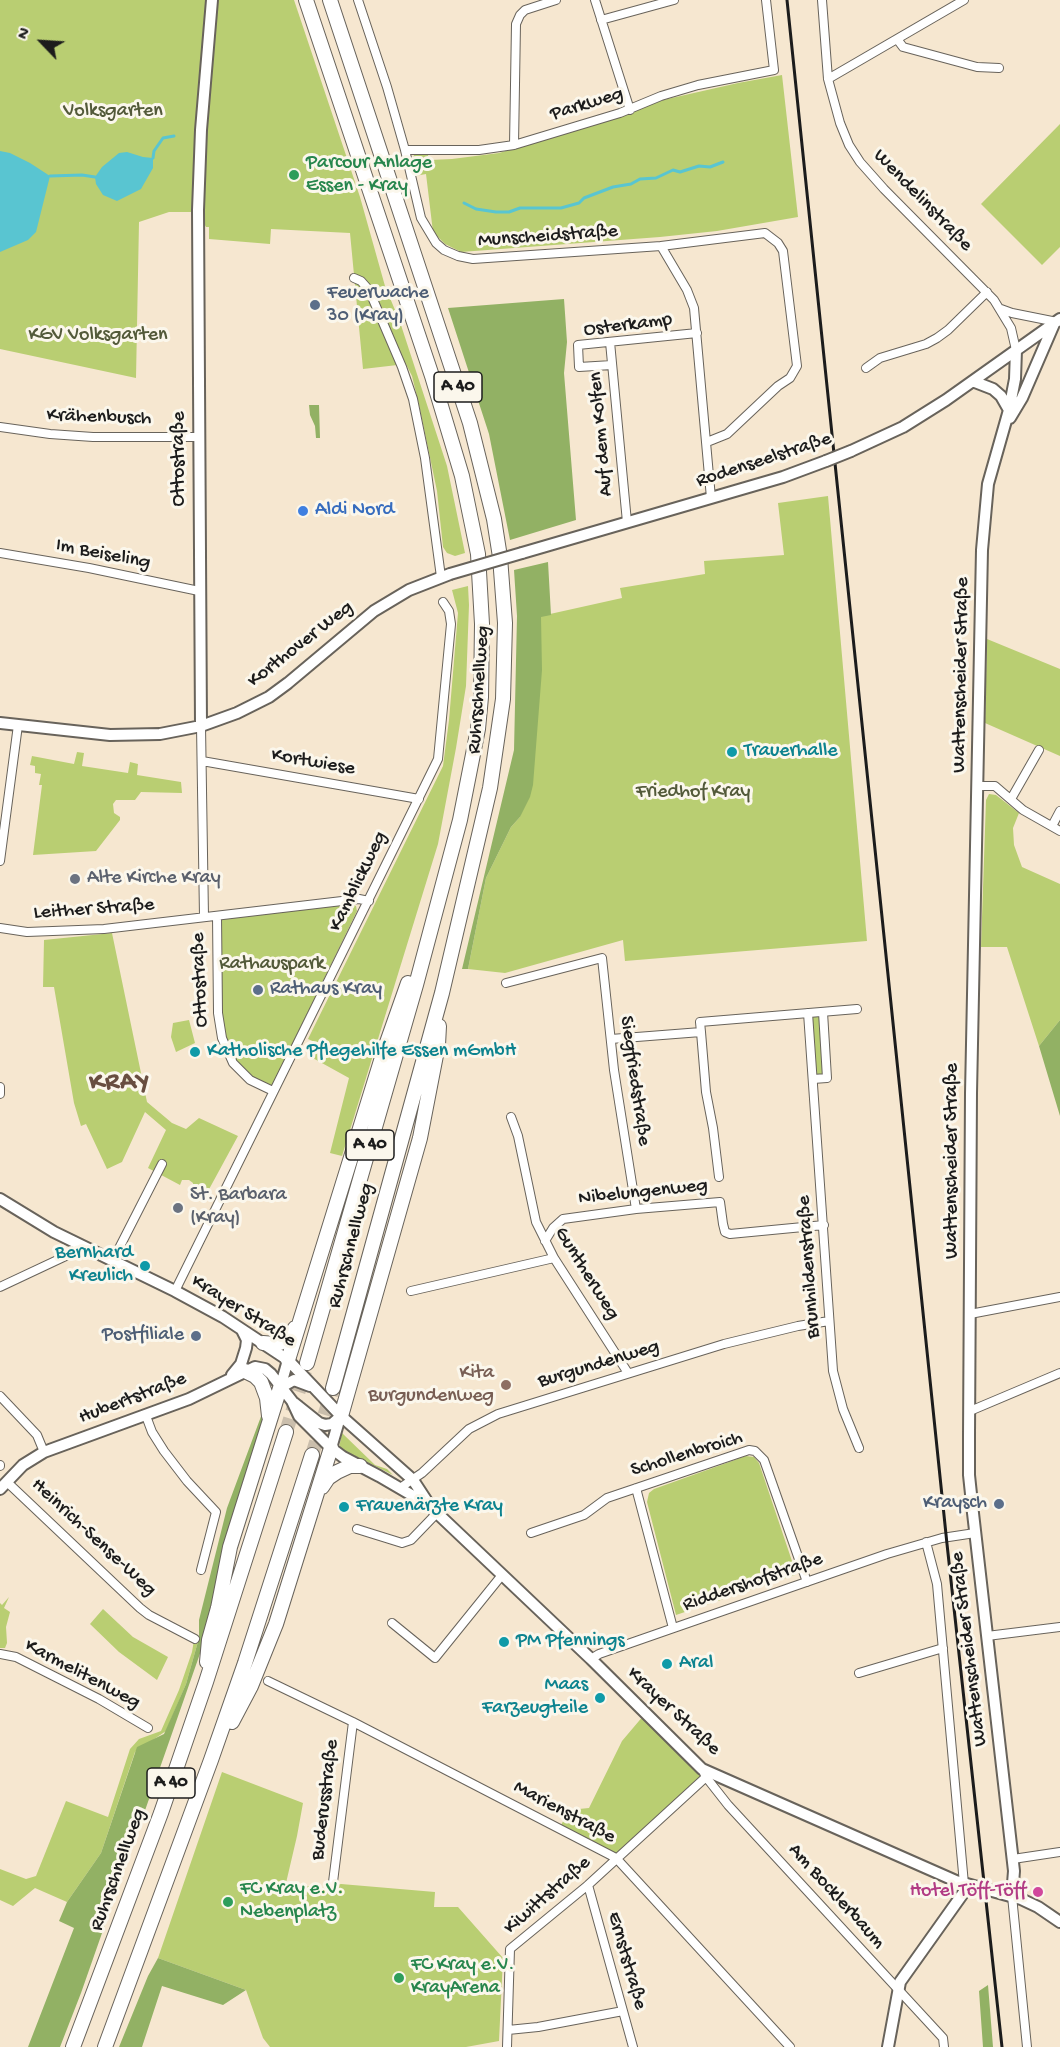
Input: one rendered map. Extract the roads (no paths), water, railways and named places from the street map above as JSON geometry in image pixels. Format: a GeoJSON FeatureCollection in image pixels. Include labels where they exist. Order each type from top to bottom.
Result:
{"type":"FeatureCollection","features":[{"type":"Feature","properties":{"kind":"highway","name":"Ruhrschnellweg"},"geometry":{"type":"LineString","coordinates":[[306,0],[442,409],[462,476],[478,554],[482,624],[482,697],[460,819],[432,926],[307,1363]]}},
{"type":"Feature","properties":{"kind":"highway","name":"Ruhrschnellweg"},"geometry":{"type":"LineString","coordinates":[[330,0],[470,423],[494,519],[500,557],[505,623],[505,662],[499,736],[490,788],[442,993],[333,1389]]}},
{"type":"Feature","properties":{"kind":"highway"},"geometry":{"type":"LineString","coordinates":[[288,1360],[384,1051],[407,986],[432,926]]}},
{"type":"Feature","properties":{"kind":"highway"},"geometry":{"type":"LineString","coordinates":[[341,1416],[420,1138],[438,1045],[442,993]]}},
{"type":"Feature","properties":{"kind":"highway"},"geometry":{"type":"LineString","coordinates":[[262,1343],[277,1344],[287,1339],[304,1310]]}},
{"type":"Feature","properties":{"kind":"highway"},"geometry":{"type":"LineString","coordinates":[[245,1371],[257,1377],[265,1391],[270,1423]]}},
{"type":"Feature","properties":{"kind":"highway"},"geometry":{"type":"LineString","coordinates":[[206,1682],[209,1640],[230,1547],[280,1388]]}},
{"type":"Feature","properties":{"kind":"highway","name":"Ruhrschnellweg"},"geometry":{"type":"LineString","coordinates":[[73,2047],[161,1813],[206,1682],[286,1432]]}},
{"type":"Feature","properties":{"kind":"highway"},"geometry":{"type":"LineString","coordinates":[[212,1760],[251,1686],[276,1624],[332,1448]]}},
{"type":"Feature","properties":{"kind":"highway","name":"A 40"},"geometry":{"type":"LineString","coordinates":[[105,2047],[212,1760],[312,1455]]}},
{"type":"Feature","properties":{"kind":"highway"},"geometry":{"type":"LineString","coordinates":[[318,1494],[325,1481],[333,1474],[350,1467],[360,1466]]}},
{"type":"Feature","properties":{"kind":"main road","name":"Ottostraße"},"geometry":{"type":"LineString","coordinates":[[201,726],[198,210],[201,130],[212,0]]}},
{"type":"Feature","properties":{"kind":"main road","name":"Rodenseelstraße"},"geometry":{"type":"LineString","coordinates":[[445,575],[783,477],[851,451],[903,427],[975,382],[1058,322]]}},
{"type":"Feature","properties":{"kind":"main road","name":"Wattenscheider Straße"},"geometry":{"type":"LineString","coordinates":[[1005,427],[1022,398],[1058,322]]}},
{"type":"Feature","properties":{"kind":"main road","name":"Wattenscheider Straße"},"geometry":{"type":"LineString","coordinates":[[1012,1896],[1013,1859],[969,1475],[971,1093],[982,550],[985,506],[992,464],[1009,410],[1015,379],[1016,351]]}},
{"type":"Feature","properties":{"kind":"main road"},"geometry":{"type":"LineString","coordinates":[[975,382],[993,389],[1001,396],[1009,410]]}},
{"type":"Feature","properties":{"kind":"main road","name":"Korthover Weg"},"geometry":{"type":"LineString","coordinates":[[0,723],[110,735],[160,734],[201,726],[237,713],[269,697],[374,611],[410,590],[445,575]]}},
{"type":"Feature","properties":{"kind":"main road","name":"Krayer Straße"},"geometry":{"type":"LineString","coordinates":[[0,1199],[38,1223],[175,1291],[241,1329],[288,1360],[341,1416],[413,1480],[433,1510]]}},
{"type":"Feature","properties":{"kind":"main road"},"geometry":{"type":"LineString","coordinates":[[225,1381],[239,1367],[244,1356],[247,1340],[241,1329]]}},
{"type":"Feature","properties":{"kind":"main road"},"geometry":{"type":"LineString","coordinates":[[280,1388],[288,1360]]}},
{"type":"Feature","properties":{"kind":"main road"},"geometry":{"type":"LineString","coordinates":[[245,1371],[254,1367],[262,1368],[271,1374],[280,1388]]}},
{"type":"Feature","properties":{"kind":"main road","name":"Hubertstraße"},"geometry":{"type":"LineString","coordinates":[[2,1482],[40,1449],[146,1416],[189,1399],[245,1371]]}},
{"type":"Feature","properties":{"kind":"main road"},"geometry":{"type":"LineString","coordinates":[[280,1388],[294,1380],[312,1387]]}},
{"type":"Feature","properties":{"kind":"main road","name":"Krayer Straße"},"geometry":{"type":"LineString","coordinates":[[280,1388],[292,1401],[299,1416],[332,1448],[433,1510],[591,1659],[704,1773],[966,1884],[1030,1903],[1060,1923]]}},
{"type":"Feature","properties":{"kind":"main road"},"geometry":{"type":"LineString","coordinates":[[292,1401],[322,1424],[332,1424],[341,1416]]}},
{"type":"Feature","properties":{"kind":"main road"},"geometry":{"type":"LineString","coordinates":[[332,1448],[341,1416]]}},
{"type":"Feature","properties":{"kind":"main road"},"geometry":{"type":"LineString","coordinates":[[888,2047],[898,1989],[903,1976],[966,1884]]}},
{"type":"Feature","properties":{"kind":"street","name":"Munscheidstraße"},"geometry":{"type":"LineString","coordinates":[[358,0],[387,87],[422,218],[436,243],[444,250],[473,259],[661,246],[765,233],[778,243],[783,251],[797,366],[790,378],[778,386],[727,434],[707,442]]}},
{"type":"Feature","properties":{"kind":"street"},"geometry":{"type":"LineString","coordinates":[[514,145],[516,24],[525,10],[556,0]]}},
{"type":"Feature","properties":{"kind":"street"},"geometry":{"type":"LineString","coordinates":[[595,0],[630,110]]}},
{"type":"Feature","properties":{"kind":"street"},"geometry":{"type":"LineString","coordinates":[[601,20],[674,0]]}},
{"type":"Feature","properties":{"kind":"street","name":"Parkweg"},"geometry":{"type":"LineString","coordinates":[[405,150],[479,150],[514,145],[630,110],[662,96],[698,85],[774,70],[766,0]]}},
{"type":"Feature","properties":{"kind":"street","name":"Wendelinstraße"},"geometry":{"type":"LineString","coordinates":[[822,0],[828,79],[840,123],[849,145],[860,162],[1001,309],[1011,328],[1016,351]]}},
{"type":"Feature","properties":{"kind":"street"},"geometry":{"type":"LineString","coordinates":[[828,79],[964,0]]}},
{"type":"Feature","properties":{"kind":"street"},"geometry":{"type":"LineString","coordinates":[[897,39],[903,47],[977,67],[999,68]]}},
{"type":"Feature","properties":{"kind":"street"},"geometry":{"type":"LineString","coordinates":[[661,246],[687,290],[694,308],[711,498]]}},
{"type":"Feature","properties":{"kind":"street"},"geometry":{"type":"LineString","coordinates":[[354,278],[361,280],[369,290],[413,399],[426,458],[445,575]]}},
{"type":"Feature","properties":{"kind":"street"},"geometry":{"type":"LineString","coordinates":[[866,368],[880,358],[926,345],[948,330],[987,292]]}},
{"type":"Feature","properties":{"kind":"street"},"geometry":{"type":"LineString","coordinates":[[1001,309],[1058,322]]}},
{"type":"Feature","properties":{"kind":"street","name":"Osterkamp"},"geometry":{"type":"LineString","coordinates":[[612,365],[579,367],[578,345],[697,333]]}},
{"type":"Feature","properties":{"kind":"street","name":"Auf dem Kolfen"},"geometry":{"type":"LineString","coordinates":[[610,342],[627,522]]}},
{"type":"Feature","properties":{"kind":"street","name":"Krähenbusch"},"geometry":{"type":"LineString","coordinates":[[0,427],[93,437],[198,436]]}},
{"type":"Feature","properties":{"kind":"street","name":"Im Beiseling"},"geometry":{"type":"LineString","coordinates":[[0,553],[89,568],[199,591]]}},
{"type":"Feature","properties":{"kind":"street","name":"Kamblickweg"},"geometry":{"type":"LineString","coordinates":[[175,1291],[438,759],[451,624],[449,611],[443,602]]}},
{"type":"Feature","properties":{"kind":"street"},"geometry":{"type":"LineString","coordinates":[[0,861],[18,725]]}},
{"type":"Feature","properties":{"kind":"street","name":"Ottostraße"},"geometry":{"type":"LineString","coordinates":[[201,726],[204,917]]}},
{"type":"Feature","properties":{"kind":"street"},"geometry":{"type":"LineString","coordinates":[[1011,799],[1039,750]]}},
{"type":"Feature","properties":{"kind":"street","name":"Kortwiese"},"geometry":{"type":"LineString","coordinates":[[202,761],[419,799]]}},
{"type":"Feature","properties":{"kind":"street"},"geometry":{"type":"LineString","coordinates":[[977,786],[995,786],[1023,810],[1060,831]]}},
{"type":"Feature","properties":{"kind":"street"},"geometry":{"type":"LineString","coordinates":[[1052,826],[1060,811]]}},
{"type":"Feature","properties":{"kind":"street","name":"Leither Straße"},"geometry":{"type":"LineString","coordinates":[[0,928],[27,932],[72,931],[359,899],[369,901]]}},
{"type":"Feature","properties":{"kind":"street","name":"Ottostraße"},"geometry":{"type":"LineString","coordinates":[[217,916],[218,1013],[222,1038],[233,1063],[250,1080],[273,1091]]}},
{"type":"Feature","properties":{"kind":"street","name":"Siegfriedstraße"},"geometry":{"type":"LineString","coordinates":[[506,983],[602,958],[614,1070],[636,1209]]}},
{"type":"Feature","properties":{"kind":"street"},"geometry":{"type":"LineString","coordinates":[[719,1177],[706,1092],[700,1022],[857,1009]]}},
{"type":"Feature","properties":{"kind":"street"},"geometry":{"type":"LineString","coordinates":[[813,1079],[827,1078],[823,1012]]}},
{"type":"Feature","properties":{"kind":"street","name":"Brunhildenstraße"},"geometry":{"type":"LineString","coordinates":[[808,1013],[833,1371],[843,1409],[859,1448]]}},
{"type":"Feature","properties":{"kind":"street"},"geometry":{"type":"LineString","coordinates":[[610,1039],[701,1032]]}},
{"type":"Feature","properties":{"kind":"street"},"geometry":{"type":"LineString","coordinates":[[0,1087],[0,1094]]}},
{"type":"Feature","properties":{"kind":"street","name":"Guntherweg"},"geometry":{"type":"LineString","coordinates":[[511,1117],[518,1136],[536,1222],[554,1258],[628,1373]]}},
{"type":"Feature","properties":{"kind":"street"},"geometry":{"type":"LineString","coordinates":[[113,1260],[162,1164]]}},
{"type":"Feature","properties":{"kind":"street","name":"Nibelungenweg"},"geometry":{"type":"LineString","coordinates":[[545,1241],[562,1219],[636,1209],[720,1202],[725,1232],[730,1234],[824,1225]]}},
{"type":"Feature","properties":{"kind":"street"},"geometry":{"type":"LineString","coordinates":[[0,1287],[85,1247]]}},
{"type":"Feature","properties":{"kind":"street"},"geometry":{"type":"LineString","coordinates":[[411,1292],[554,1258]]}},
{"type":"Feature","properties":{"kind":"street"},"geometry":{"type":"LineString","coordinates":[[970,1314],[1060,1297]]}},
{"type":"Feature","properties":{"kind":"street","name":"Burgundenweg"},"geometry":{"type":"LineString","coordinates":[[400,1488],[413,1480],[469,1430],[491,1417],[738,1340],[830,1321]]}},
{"type":"Feature","properties":{"kind":"street"},"geometry":{"type":"LineString","coordinates":[[970,1411],[1060,1372]]}},
{"type":"Feature","properties":{"kind":"street"},"geometry":{"type":"LineString","coordinates":[[0,1396],[37,1435],[40,1449]]}},
{"type":"Feature","properties":{"kind":"street"},"geometry":{"type":"LineString","coordinates":[[146,1416],[152,1432],[164,1451],[187,1481],[216,1512],[201,1570]]}},
{"type":"Feature","properties":{"kind":"street","name":"Schollenbroich"},"geometry":{"type":"LineString","coordinates":[[531,1533],[584,1515],[607,1498],[748,1450],[755,1451],[764,1460],[807,1582]]}},
{"type":"Feature","properties":{"kind":"street","name":"Heinrich-Sense-Weg"},"geometry":{"type":"LineString","coordinates":[[2,1482],[140,1608],[195,1639]]}},
{"type":"Feature","properties":{"kind":"street"},"geometry":{"type":"LineString","coordinates":[[636,1488],[673,1628]]}},
{"type":"Feature","properties":{"kind":"street"},"geometry":{"type":"LineString","coordinates":[[357,1529],[394,1541],[407,1542],[433,1510]]}},
{"type":"Feature","properties":{"kind":"street","name":"Riddershofstraße"},"geometry":{"type":"LineString","coordinates":[[591,1659],[599,1654],[673,1628],[926,1542],[975,1533]]}},
{"type":"Feature","properties":{"kind":"street"},"geometry":{"type":"LineString","coordinates":[[926,1542],[938,1584],[966,1884]]}},
{"type":"Feature","properties":{"kind":"street"},"geometry":{"type":"LineString","coordinates":[[392,1623],[435,1658],[502,1575]]}},
{"type":"Feature","properties":{"kind":"street"},"geometry":{"type":"LineString","coordinates":[[987,1636],[1060,1627]]}},
{"type":"Feature","properties":{"kind":"street"},"geometry":{"type":"LineString","coordinates":[[859,1673],[943,1648]]}},
{"type":"Feature","properties":{"kind":"street","name":"Karmelitenweg"},"geometry":{"type":"LineString","coordinates":[[0,1654],[16,1657],[99,1699],[148,1728]]}},
{"type":"Feature","properties":{"kind":"street","name":"Marienstraße"},"geometry":{"type":"LineString","coordinates":[[268,1681],[353,1722],[615,1858],[790,2047]]}},
{"type":"Feature","properties":{"kind":"street","name":"Buderusstraße"},"geometry":{"type":"LineString","coordinates":[[333,1882],[353,1722]]}},
{"type":"Feature","properties":{"kind":"street","name":"Kiwittstraße"},"geometry":{"type":"LineString","coordinates":[[507,2047],[510,1949],[588,1885],[704,1773]]}},
{"type":"Feature","properties":{"kind":"street","name":"Am Bocklerbaum"},"geometry":{"type":"LineString","coordinates":[[704,1773],[728,1804],[944,2038],[944,2047]]}},
{"type":"Feature","properties":{"kind":"street"},"geometry":{"type":"LineString","coordinates":[[1013,1859],[1060,1852]]}},
{"type":"Feature","properties":{"kind":"street","name":"Ernststraße"},"geometry":{"type":"LineString","coordinates":[[588,1885],[633,2047]]}},
{"type":"Feature","properties":{"kind":"street"},"geometry":{"type":"LineString","coordinates":[[1012,1896],[1027,2047]]}},
{"type":"Feature","properties":{"kind":"street"},"geometry":{"type":"LineString","coordinates":[[508,2030],[530,2029],[623,2011]]}},
{"type":"Feature","properties":{"kind":"water"},"geometry":{"type":"Polygon","coordinates":[[[0,151],[10,153],[30,163],[50,176],[36,232],[28,240],[0,252],[0,151]]]}},
{"type":"Feature","properties":{"kind":"water"},"geometry":{"type":"Polygon","coordinates":[[[127,152],[153,158],[153,168],[141,189],[117,201],[103,195],[96,184],[95,177],[102,167],[119,153],[127,152]]]}},
{"type":"Feature","properties":{"kind":"waterway"},"geometry":{"type":"LineString","coordinates":[[153,158],[154,151],[163,138],[174,136]]}},
{"type":"Feature","properties":{"kind":"waterway"},"geometry":{"type":"LineString","coordinates":[[464,203],[476,209],[496,212],[509,212],[520,208],[561,208],[640,179],[656,178],[673,170],[680,172],[699,166],[710,167],[723,162]]}},
{"type":"Feature","properties":{"kind":"waterway"},"geometry":{"type":"LineString","coordinates":[[50,176],[95,177]]}},
{"type":"Feature","properties":{"kind":"tunnel"},"geometry":{"type":"LineString","coordinates":[[286,1432],[305,1371]]}},
{"type":"Feature","properties":{"kind":"tunnel"},"geometry":{"type":"LineString","coordinates":[[312,1455],[333,1388]]}},
{"type":"Feature","properties":{"kind":"railway"},"geometry":{"type":"LineString","coordinates":[[787,0],[947,1544],[1002,2047]]}},
{"type":"Feature","properties":{"kind":"place","name":"Parcour Anlage Essen - Kray"},"geometry":{"type":"Point","coordinates":[294,175]}},
{"type":"Feature","properties":{"kind":"place","name":"Feuerwache 30 (Kray)"},"geometry":{"type":"Point","coordinates":[315,305]}},
{"type":"Feature","properties":{"kind":"place","name":"Aldi Nord"},"geometry":{"type":"Point","coordinates":[303,511]}},
{"type":"Feature","properties":{"kind":"place","name":"Trauerhalle"},"geometry":{"type":"Point","coordinates":[732,752]}},
{"type":"Feature","properties":{"kind":"place","name":"Alte Kirche Kray"},"geometry":{"type":"Point","coordinates":[75,879]}},
{"type":"Feature","properties":{"kind":"place","name":"Rathaus Kray"},"geometry":{"type":"Point","coordinates":[258,990]}},
{"type":"Feature","properties":{"kind":"place","name":"Katholische Pflegehilfe Essen mGmbH"},"geometry":{"type":"Point","coordinates":[195,1052]}},
{"type":"Feature","properties":{"kind":"place","name":"St. Barbara (Kray)"},"geometry":{"type":"Point","coordinates":[178,1208]}},
{"type":"Feature","properties":{"kind":"place","name":"Bernhard Kreulich"},"geometry":{"type":"Point","coordinates":[145,1266]}},
{"type":"Feature","properties":{"kind":"place","name":"Postfiliale"},"geometry":{"type":"Point","coordinates":[196,1336]}},
{"type":"Feature","properties":{"kind":"place","name":"Kita Burgundenweg"},"geometry":{"type":"Point","coordinates":[506,1385]}},
{"type":"Feature","properties":{"kind":"place","name":"Kraysch"},"geometry":{"type":"Point","coordinates":[999,1504]}},
{"type":"Feature","properties":{"kind":"place","name":"Frauenärzte Kray"},"geometry":{"type":"Point","coordinates":[344,1507]}},
{"type":"Feature","properties":{"kind":"place","name":"PM Pfennings"},"geometry":{"type":"Point","coordinates":[504,1642]}},
{"type":"Feature","properties":{"kind":"place","name":"Aral"},"geometry":{"type":"Point","coordinates":[667,1664]}},
{"type":"Feature","properties":{"kind":"place","name":"Maas Farzeugteile"},"geometry":{"type":"Point","coordinates":[600,1698]}},
{"type":"Feature","properties":{"kind":"place","name":"Hotel Töff-Töff"},"geometry":{"type":"Point","coordinates":[1038,1892]}},
{"type":"Feature","properties":{"kind":"place","name":"FC Kray e.V. Nebenplatz"},"geometry":{"type":"Point","coordinates":[228,1902]}},
{"type":"Feature","properties":{"kind":"place","name":"FC Kray e.V. KrayArena"},"geometry":{"type":"Point","coordinates":[399,1978]}},
{"type":"Feature","properties":{"kind":"district","name":"KRAY"},"geometry":{"type":"Point","coordinates":[120,1084]}},
{"type":"Feature","properties":{"kind":"park label","name":"Volksgarten"},"geometry":{"type":"Point","coordinates":[113,112]}},
{"type":"Feature","properties":{"kind":"park label","name":"KGV Volksgarten"},"geometry":{"type":"Point","coordinates":[98,336]}},
{"type":"Feature","properties":{"kind":"park label","name":"Friedhof Kray"},"geometry":{"type":"Point","coordinates":[693,793]}},
{"type":"Feature","properties":{"kind":"park label","name":"Rathauspark"},"geometry":{"type":"Point","coordinates":[272,965]}}]}
